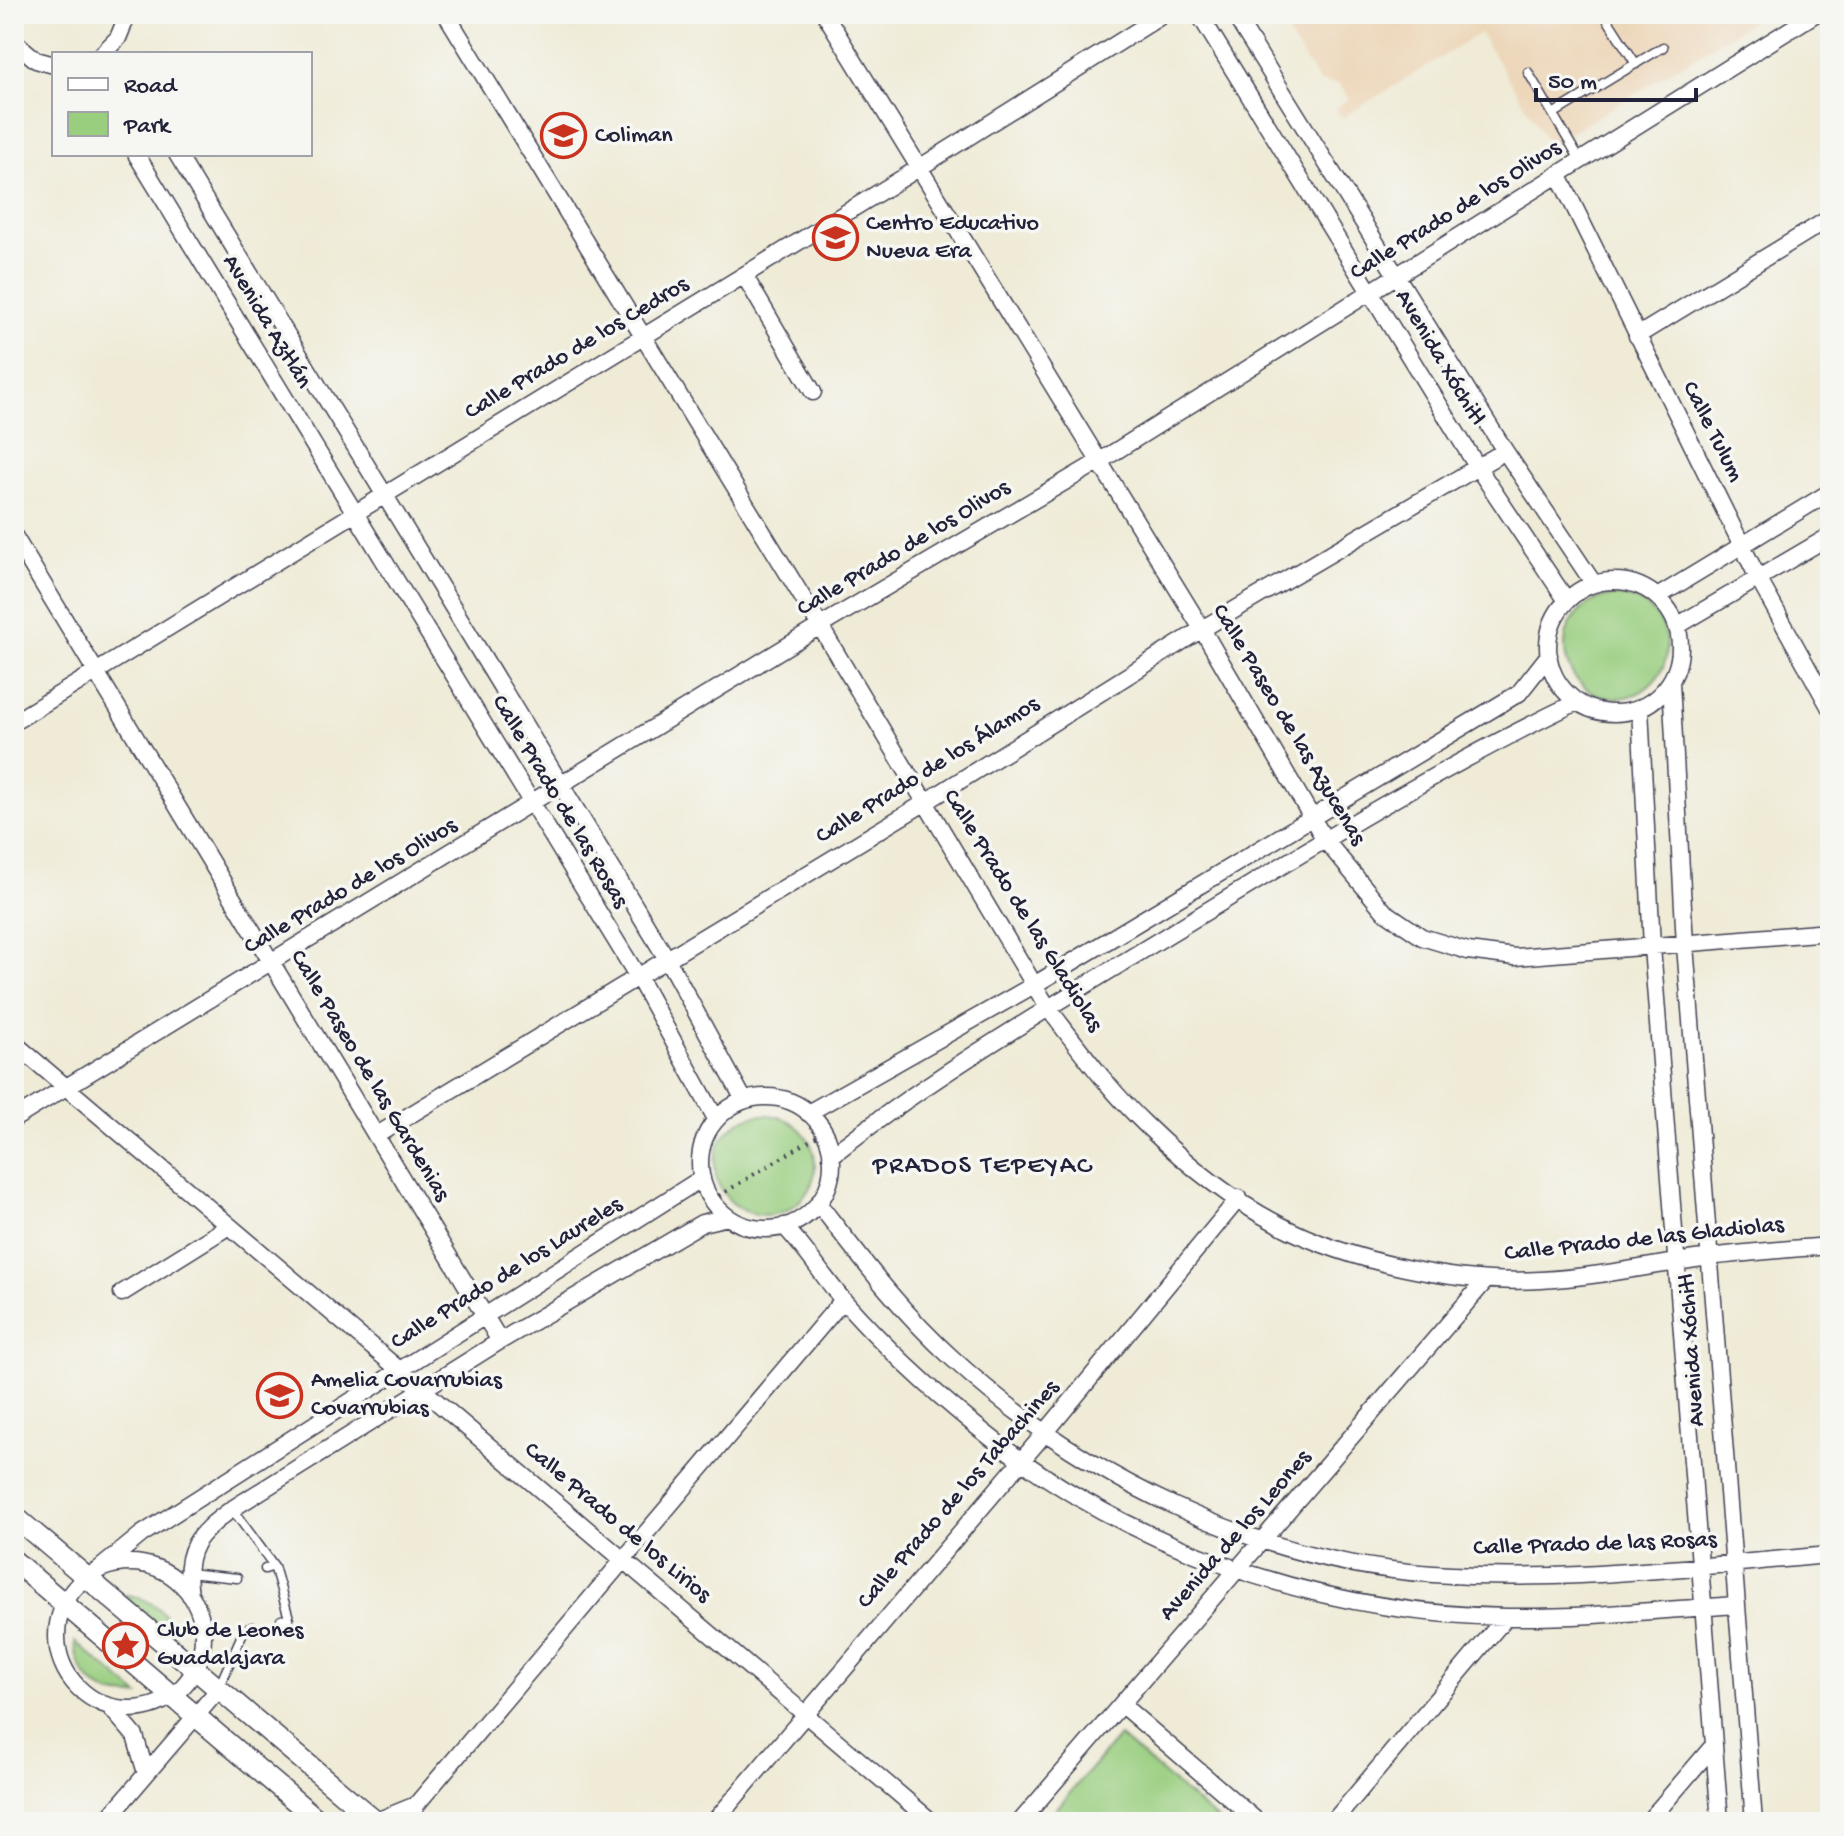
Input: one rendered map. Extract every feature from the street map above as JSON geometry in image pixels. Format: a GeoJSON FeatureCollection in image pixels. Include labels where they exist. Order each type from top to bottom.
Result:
{"type":"FeatureCollection","features":[{"type":"Feature","properties":{"kind":"street"},"geometry":{"type":"LineString","coordinates":[[109,52],[128,14]]}},
{"type":"Feature","properties":{"kind":"street","name":"Calle Prado de las Gladiolas"},"geometry":{"type":"LineString","coordinates":[[446,14],[820,626],[1048,1008],[1091,1064],[1146,1125],[1276,1224],[1373,1260],[1429,1273],[1486,1280],[1540,1280],[1710,1257],[1830,1246]]}},
{"type":"Feature","properties":{"kind":"street","name":"Calle Paseo de las Azucenas"},"geometry":{"type":"LineString","coordinates":[[825,14],[1202,629],[1325,840],[1384,911],[1422,937],[1468,951],[1515,957],[1830,932]]}},
{"type":"Feature","properties":{"kind":"street","name":"Calle Prado de los Cedros"},"geometry":{"type":"LineString","coordinates":[[14,722],[919,168],[1164,14]]}},
{"type":"Feature","properties":{"kind":"street","name":"Avenida Xóchitl"},"geometry":{"type":"LineString","coordinates":[[1199,14],[1478,468],[1567,601]]}},
{"type":"Feature","properties":{"kind":"street","name":"Avenida Xóchitl"},"geometry":{"type":"LineString","coordinates":[[1234,14],[1505,451],[1594,584]]}},
{"type":"Feature","properties":{"kind":"street","name":"Calle Prado de los Olivos"},"geometry":{"type":"LineString","coordinates":[[14,1119],[532,805],[820,626],[1100,461],[1815,14]]}},
{"type":"Feature","properties":{"kind":"street"},"geometry":{"type":"LineString","coordinates":[[18,52],[52,64]]}},
{"type":"Feature","properties":{"kind":"street","name":"Avenida Aztlán"},"geometry":{"type":"LineString","coordinates":[[137,156],[354,514]]}},
{"type":"Feature","properties":{"kind":"street","name":"Avenida Aztlán"},"geometry":{"type":"LineString","coordinates":[[178,156],[386,494]]}},
{"type":"Feature","properties":{"kind":"street","name":"Calle Tulum"},"geometry":{"type":"LineString","coordinates":[[1558,174],[1759,580],[1830,708]]}},
{"type":"Feature","properties":{"kind":"street"},"geometry":{"type":"LineString","coordinates":[[1637,336],[1830,218]]}},
{"type":"Feature","properties":{"kind":"street"},"geometry":{"type":"LineString","coordinates":[[744,275],[813,392]]}},
{"type":"Feature","properties":{"kind":"street","name":"Calle Prado de los Álamos"},"geometry":{"type":"LineString","coordinates":[[377,1135],[926,802],[1202,629],[1505,451]]}},
{"type":"Feature","properties":{"kind":"street"},"geometry":{"type":"LineString","coordinates":[[1657,597],[1830,492]]}},
{"type":"Feature","properties":{"kind":"street","name":"Calle Prado de las Rosas"},"geometry":{"type":"LineString","coordinates":[[386,494],[667,959],[744,1100]]}},
{"type":"Feature","properties":{"kind":"street","name":"Calle Prado de las Rosas"},"geometry":{"type":"LineString","coordinates":[[354,514],[638,977],[716,1119]]}},
{"type":"Feature","properties":{"kind":"street","name":"Calle Paseo de las Gardenias"},"geometry":{"type":"LineString","coordinates":[[14,536],[500,1341]]}},
{"type":"Feature","properties":{"kind":"street"},"geometry":{"type":"LineString","coordinates":[[1677,626],[1830,536]]}},
{"type":"Feature","properties":{"kind":"street"},"geometry":{"type":"LineString","coordinates":[[1621,581],[1657,597],[1677,626],[1679,660],[1671,682],[1657,697],[1640,708],[1614,713],[1577,702],[1558,681],[1549,655],[1554,621],[1567,601],[1594,584],[1621,581]]}},
{"type":"Feature","properties":{"kind":"street"},"geometry":{"type":"LineString","coordinates":[[808,1113],[1034,985],[1519,693],[1549,655]]}},
{"type":"Feature","properties":{"kind":"street","name":"Avenida Xóchitl"},"geometry":{"type":"LineString","coordinates":[[1671,682],[1685,945],[1754,1822]]}},
{"type":"Feature","properties":{"kind":"street"},"geometry":{"type":"LineString","coordinates":[[831,1156],[878,1119],[1048,1008],[1325,840],[1577,702]]}},
{"type":"Feature","properties":{"kind":"street","name":"Avenida Xóchitl"},"geometry":{"type":"LineString","coordinates":[[1640,708],[1652,947],[1720,1822]]}},
{"type":"Feature","properties":{"kind":"street","name":"Calle Prado de los Lirios"},"geometry":{"type":"LineString","coordinates":[[14,1043],[932,1822]]}},
{"type":"Feature","properties":{"kind":"street"},"geometry":{"type":"LineString","coordinates":[[778,1098],[808,1113],[824,1132],[831,1156],[829,1181],[818,1203],[797,1221],[784,1226],[755,1228],[728,1217],[712,1200],[702,1178],[701,1153],[716,1119],[744,1100],[778,1098]]}},
{"type":"Feature","properties":{"kind":"street","name":"Calle Prado de los Laureles"},"geometry":{"type":"LineString","coordinates":[[64,1603],[92,1574],[142,1534],[702,1178]]}},
{"type":"Feature","properties":{"kind":"street","name":"Calle Prado de los Tabachines"},"geometry":{"type":"LineString","coordinates":[[714,1822],[803,1712],[1045,1433],[1239,1198]]}},
{"type":"Feature","properties":{"kind":"street","name":"Calle Prado de las Rosas"},"geometry":{"type":"LineString","coordinates":[[818,1203],[908,1314],[962,1367],[1045,1433],[1102,1469],[1163,1500],[1263,1542],[1357,1564],[1432,1574],[1539,1576],[1830,1555]]}},
{"type":"Feature","properties":{"kind":"street"},"geometry":{"type":"LineString","coordinates":[[110,1707],[143,1709],[173,1697],[195,1671],[203,1632],[190,1595],[188,1573],[193,1548],[204,1530],[232,1509],[500,1341],[702,1223],[728,1217]]}},
{"type":"Feature","properties":{"kind":"street"},"geometry":{"type":"LineString","coordinates":[[122,1293],[229,1226]]}},
{"type":"Feature","properties":{"kind":"street"},"geometry":{"type":"LineString","coordinates":[[784,1226],[812,1255],[843,1300],[915,1371],[1020,1460],[1144,1532],[1239,1570],[1353,1601],[1506,1617],[1736,1605]]}},
{"type":"Feature","properties":{"kind":"street","name":"Avenida de los Leones"},"geometry":{"type":"LineString","coordinates":[[1020,1822],[1486,1280]]}},
{"type":"Feature","properties":{"kind":"street"},"geometry":{"type":"LineString","coordinates":[[412,1822],[416,1805],[843,1300]]}},
{"type":"Feature","properties":{"kind":"street"},"geometry":{"type":"LineString","coordinates":[[14,1516],[92,1574],[195,1671],[375,1822],[416,1805]]}},
{"type":"Feature","properties":{"kind":"street"},"geometry":{"type":"LineString","coordinates":[[14,1561],[320,1822]]}},
{"type":"Feature","properties":{"kind":"street"},"geometry":{"type":"LineString","coordinates":[[92,1574],[112,1565],[142,1564],[169,1574],[190,1595]]}},
{"type":"Feature","properties":{"kind":"street"},"geometry":{"type":"LineString","coordinates":[[64,1603],[56,1641],[62,1666],[77,1688],[110,1707],[135,1736],[146,1773]]}},
{"type":"Feature","properties":{"kind":"street"},"geometry":{"type":"LineString","coordinates":[[1333,1822],[1506,1617]]}},
{"type":"Feature","properties":{"kind":"street"},"geometry":{"type":"LineString","coordinates":[[105,1822],[218,1690]]}},
{"type":"Feature","properties":{"kind":"street"},"geometry":{"type":"LineString","coordinates":[[1122,1705],[1258,1822]]}},
{"type":"Feature","properties":{"kind":"street"},"geometry":{"type":"LineString","coordinates":[[1648,1822],[1713,1746]]}},
{"type":"Feature","properties":{"kind":"lane"},"geometry":{"type":"LineString","coordinates":[[1604,14],[1636,64]]}},
{"type":"Feature","properties":{"kind":"lane"},"geometry":{"type":"LineString","coordinates":[[1553,114],[1663,47]]}},
{"type":"Feature","properties":{"kind":"lane"},"geometry":{"type":"LineString","coordinates":[[1528,72],[1580,161]]}},
{"type":"Feature","properties":{"kind":"lane"},"geometry":{"type":"LineString","coordinates":[[232,1509],[270,1568],[289,1618],[281,1620]]}},
{"type":"Feature","properties":{"kind":"lane"},"geometry":{"type":"LineString","coordinates":[[188,1573],[237,1578]]}},
{"type":"Feature","properties":{"kind":"lane"},"geometry":{"type":"LineString","coordinates":[[218,1690],[244,1630],[253,1627]]}},
{"type":"Feature","properties":{"kind":"path"},"geometry":{"type":"LineString","coordinates":[[712,1200],[824,1132]]}},
{"type":"Feature","properties":{"kind":"path"},"geometry":{"type":"LineString","coordinates":[[1121,1822],[1181,1812],[1193,1822]]}},
{"type":"Feature","properties":{"kind":"shaded area"},"geometry":{"type":"Polygon","coordinates":[[[1276,14],[1764,14],[1550,146],[1480,33],[1342,118],[1335,108],[1349,99],[1339,84],[1319,82],[1276,14]]]}},
{"type":"Feature","properties":{"kind":"green space"},"geometry":{"type":"Polygon","coordinates":[[[1616,596],[1636,600],[1652,611],[1663,627],[1667,647],[1663,667],[1652,683],[1636,694],[1616,698],[1596,694],[1580,683],[1569,667],[1565,647],[1569,627],[1580,611],[1596,600],[1616,596]]]}},
{"type":"Feature","properties":{"kind":"green space"},"geometry":{"type":"Polygon","coordinates":[[[765,1115],[784,1119],[800,1130],[811,1146],[815,1165],[811,1184],[800,1200],[784,1211],[765,1215],[746,1211],[730,1200],[719,1184],[715,1165],[719,1146],[730,1130],[746,1119],[765,1115]]]}},
{"type":"Feature","properties":{"kind":"green space"},"geometry":{"type":"Polygon","coordinates":[[[129,1595],[147,1601],[161,1611],[171,1625],[177,1644],[116,1596],[129,1595]]]}},
{"type":"Feature","properties":{"kind":"green space"},"geometry":{"type":"Polygon","coordinates":[[[75,1642],[139,1695],[114,1694],[94,1684],[81,1667],[75,1642]]]}},
{"type":"Feature","properties":{"kind":"green space"},"geometry":{"type":"Polygon","coordinates":[[[1119,1736],[1220,1822],[1045,1822],[1119,1736]]]}},
{"type":"Feature","properties":{"kind":"place","name":"Coliman"},"geometry":{"type":"Point","coordinates":[564,136]}},
{"type":"Feature","properties":{"kind":"place","name":"Centro Educativo Nueva Era"},"geometry":{"type":"Point","coordinates":[835,238]}},
{"type":"Feature","properties":{"kind":"place","name":"Amelia Covarrubias Covarrubias"},"geometry":{"type":"Point","coordinates":[280,1395]}},
{"type":"Feature","properties":{"kind":"place","name":"Club de Leones Guadalajara"},"geometry":{"type":"Point","coordinates":[126,1645]}},
{"type":"Feature","properties":{"kind":"district","name":"PRADOS TEPEYAC"},"geometry":{"type":"Point","coordinates":[983,1167]}}]}
